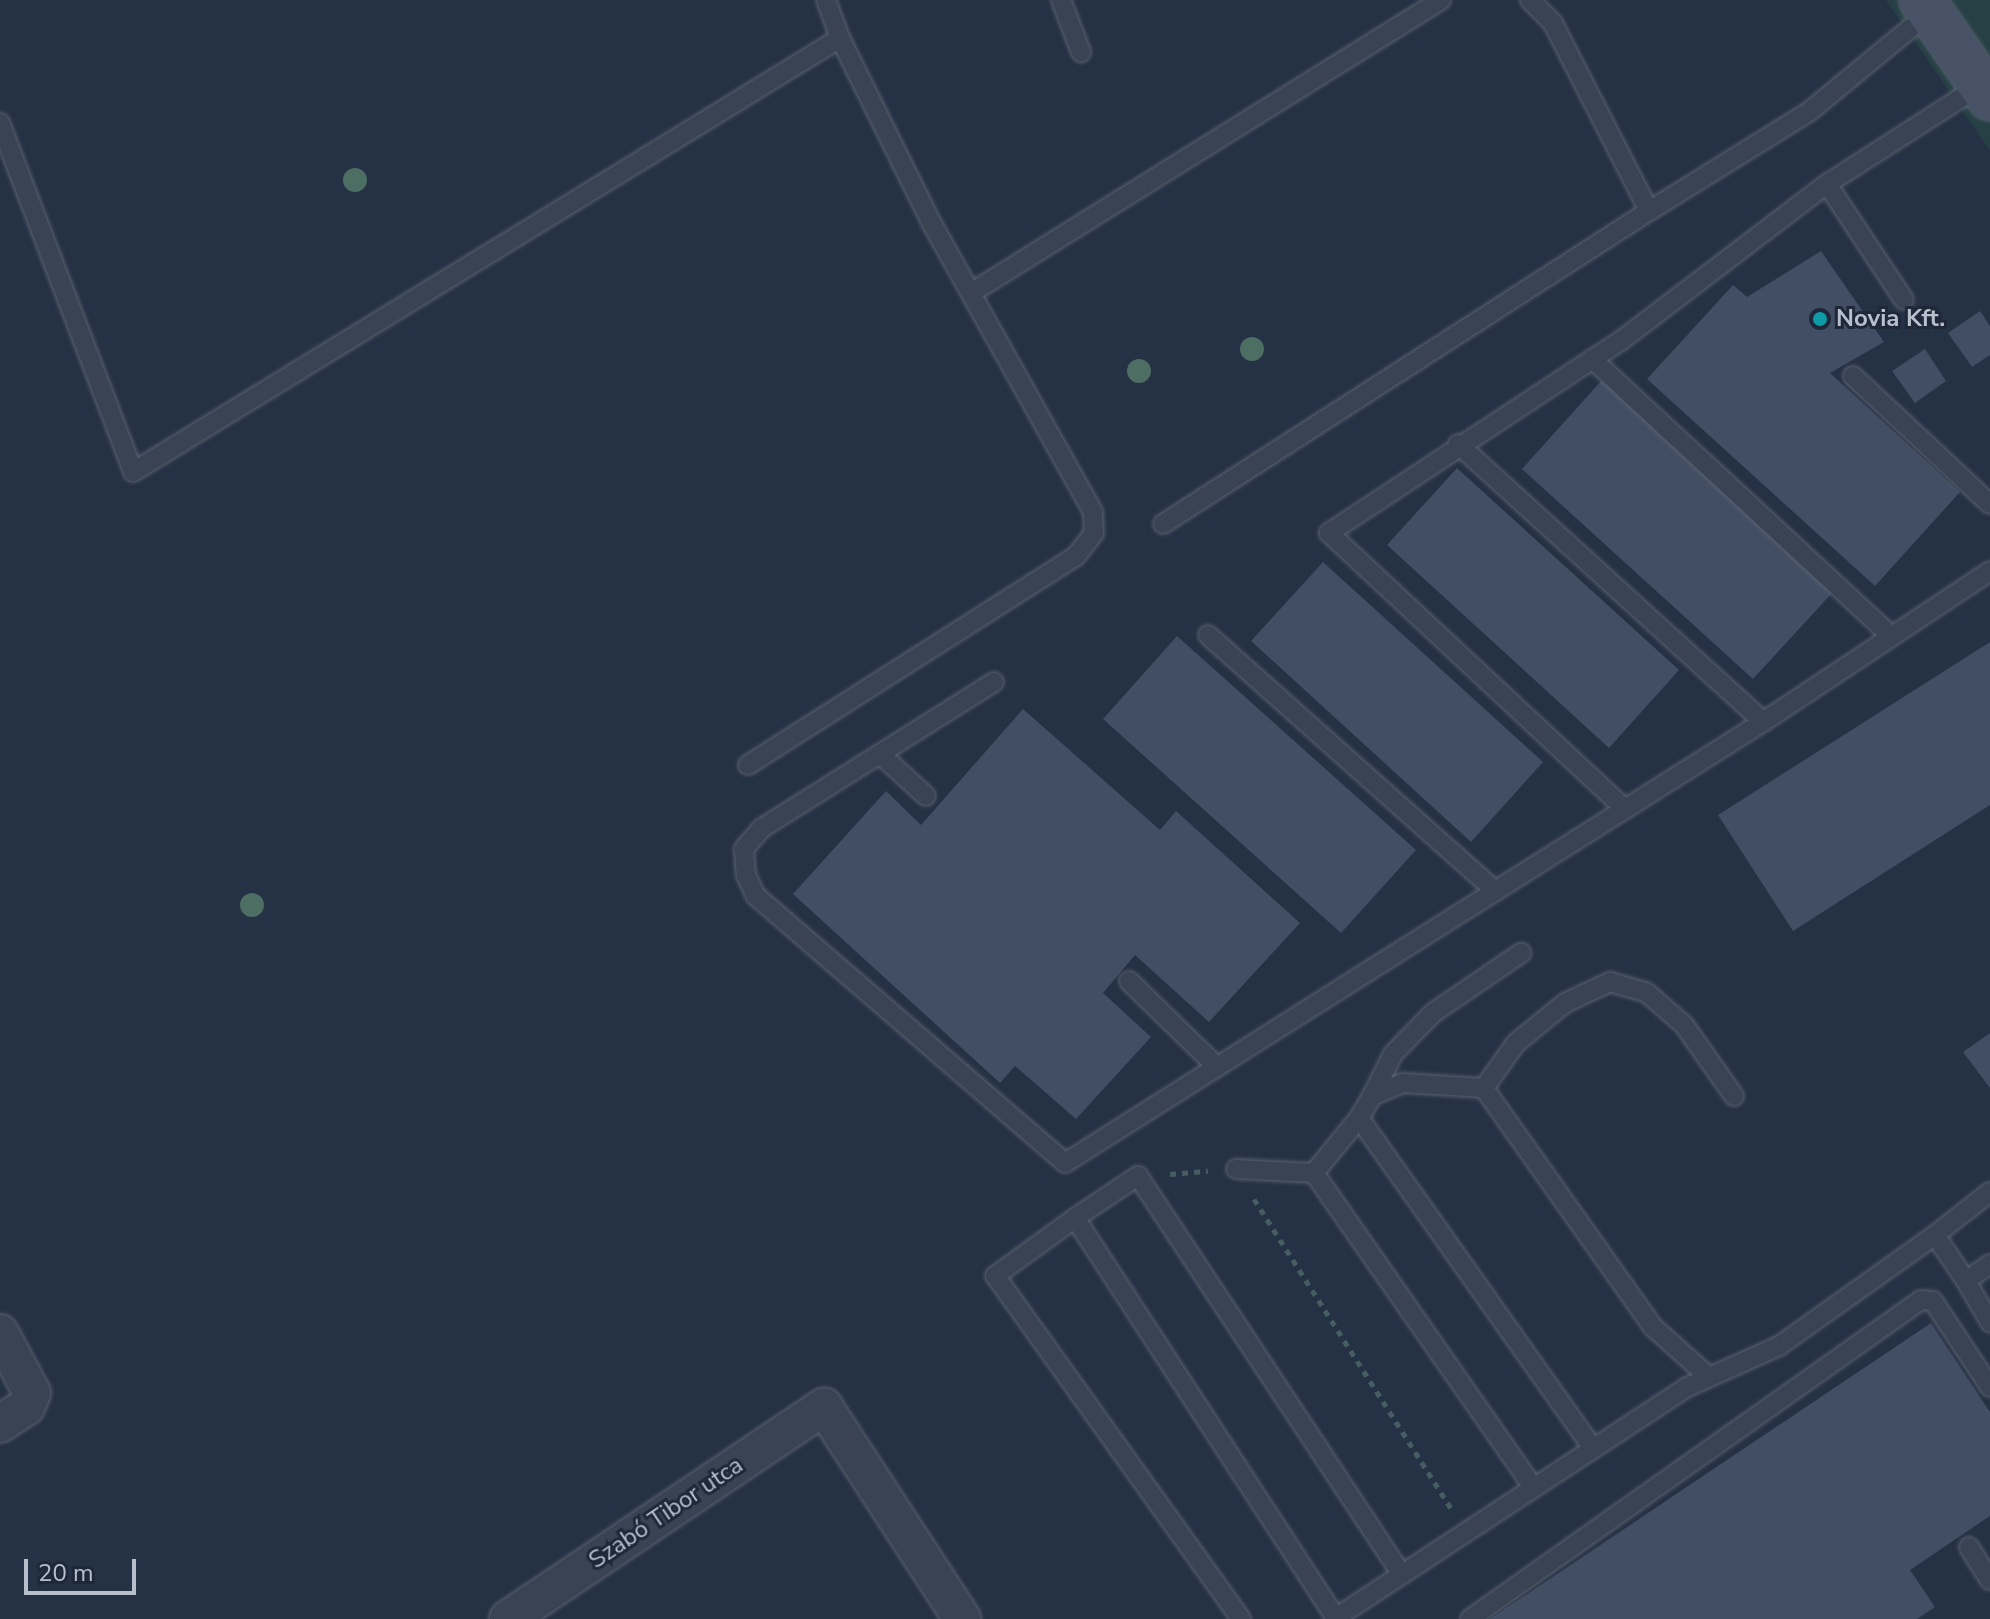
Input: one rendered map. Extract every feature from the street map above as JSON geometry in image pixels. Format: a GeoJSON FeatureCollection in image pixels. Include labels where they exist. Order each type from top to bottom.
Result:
{"type":"FeatureCollection","features":[{"type":"Feature","properties":{"kind":"main road"},"geometry":{"type":"LineString","coordinates":[[1926,6],[1985,92]]}},
{"type":"Feature","properties":{"kind":"street"},"geometry":{"type":"LineString","coordinates":[[0,1333],[32,1393],[26,1407],[0,1424]]}},
{"type":"Feature","properties":{"kind":"street","name":"Szabó Tibor utca"},"geometry":{"type":"LineString","coordinates":[[508,1619],[824,1407],[962,1619]]}},
{"type":"Feature","properties":{"kind":"lane"},"geometry":{"type":"LineString","coordinates":[[748,765],[1076,556],[1094,533],[1093,512],[971,293],[840,38],[826,0]]}},
{"type":"Feature","properties":{"kind":"lane"},"geometry":{"type":"LineString","coordinates":[[1061,0],[1081,52]]}},
{"type":"Feature","properties":{"kind":"lane"},"geometry":{"type":"LineString","coordinates":[[971,293],[1441,0]]}},
{"type":"Feature","properties":{"kind":"lane"},"geometry":{"type":"LineString","coordinates":[[1530,0],[1553,23],[1649,211]]}},
{"type":"Feature","properties":{"kind":"lane"},"geometry":{"type":"LineString","coordinates":[[1163,524],[1810,111],[1926,6]]}},
{"type":"Feature","properties":{"kind":"lane"},"geometry":{"type":"LineString","coordinates":[[0,123],[133,472],[840,38]]}},
{"type":"Feature","properties":{"kind":"lane"},"geometry":{"type":"LineString","coordinates":[[1625,809],[1329,533],[1458,444],[1592,359],[1827,184],[1985,92]]}},
{"type":"Feature","properties":{"kind":"lane"},"geometry":{"type":"LineString","coordinates":[[1827,184],[1904,300]]}},
{"type":"Feature","properties":{"kind":"lane"},"geometry":{"type":"LineString","coordinates":[[1592,359],[1890,635]]}},
{"type":"Feature","properties":{"kind":"lane"},"geometry":{"type":"LineString","coordinates":[[1853,376],[1990,504]]}},
{"type":"Feature","properties":{"kind":"lane"},"geometry":{"type":"LineString","coordinates":[[1458,444],[1763,722]]}},
{"type":"Feature","properties":{"kind":"lane"},"geometry":{"type":"LineString","coordinates":[[994,682],[762,828],[744,849],[746,875],[756,896],[1065,1163],[1763,722],[1990,571]]}},
{"type":"Feature","properties":{"kind":"lane"},"geometry":{"type":"LineString","coordinates":[[1208,635],[1495,891]]}},
{"type":"Feature","properties":{"kind":"lane"},"geometry":{"type":"LineString","coordinates":[[880,754],[926,796]]}},
{"type":"Feature","properties":{"kind":"lane"},"geometry":{"type":"LineString","coordinates":[[1314,1173],[1359,1118],[1393,1054],[1433,1013],[1521,953]]}},
{"type":"Feature","properties":{"kind":"lane"},"geometry":{"type":"LineString","coordinates":[[1129,981],[1217,1067]]}},
{"type":"Feature","properties":{"kind":"lane"},"geometry":{"type":"LineString","coordinates":[[1484,1088],[1516,1043],[1565,1003],[1610,982],[1646,992],[1684,1025],[1734,1096]]}},
{"type":"Feature","properties":{"kind":"lane"},"geometry":{"type":"LineString","coordinates":[[1372,1096],[1403,1083],[1484,1088]]}},
{"type":"Feature","properties":{"kind":"lane"},"geometry":{"type":"LineString","coordinates":[[1484,1088],[1653,1327],[1709,1377]]}},
{"type":"Feature","properties":{"kind":"lane"},"geometry":{"type":"LineString","coordinates":[[1359,1118],[1593,1449]]}},
{"type":"Feature","properties":{"kind":"lane"},"geometry":{"type":"LineString","coordinates":[[1236,1169],[1314,1173]]}},
{"type":"Feature","properties":{"kind":"lane"},"geometry":{"type":"LineString","coordinates":[[1314,1173],[1534,1488]]}},
{"type":"Feature","properties":{"kind":"lane"},"geometry":{"type":"LineString","coordinates":[[1241,1619],[995,1276],[1138,1176],[1402,1575]]}},
{"type":"Feature","properties":{"kind":"lane"},"geometry":{"type":"LineString","coordinates":[[1075,1218],[1335,1618],[1709,1377],[1779,1346],[1990,1192]]}},
{"type":"Feature","properties":{"kind":"lane"},"geometry":{"type":"LineString","coordinates":[[1935,1235],[1990,1322]]}},
{"type":"Feature","properties":{"kind":"lane"},"geometry":{"type":"LineString","coordinates":[[1966,1281],[1990,1264]]}},
{"type":"Feature","properties":{"kind":"lane"},"geometry":{"type":"LineString","coordinates":[[1470,1619],[1921,1300],[1933,1301],[1990,1387]]}},
{"type":"Feature","properties":{"kind":"lane"},"geometry":{"type":"LineString","coordinates":[[1969,1547],[1990,1580]]}},
{"type":"Feature","properties":{"kind":"path"},"geometry":{"type":"LineString","coordinates":[[1138,1176],[1236,1169],[1467,1532]]}},
{"type":"Feature","properties":{"kind":"green space"},"geometry":{"type":"Polygon","coordinates":[[[1886,0],[1990,0],[1990,151],[1957,103],[1886,0]]]}},
{"type":"Feature","properties":{"kind":"building"},"geometry":{"type":"Polygon","coordinates":[[[1821,251],[1884,342],[1830,373],[1960,492],[1875,586],[1647,379],[1733,285],[1747,297],[1821,251]]]}},
{"type":"Feature","properties":{"kind":"building"},"geometry":{"type":"Polygon","coordinates":[[[1980,311],[1990,326],[1990,355],[1972,367],[1948,333],[1980,311]]]}},
{"type":"Feature","properties":{"kind":"building"},"geometry":{"type":"Polygon","coordinates":[[[1925,349],[1946,381],[1915,403],[1892,371],[1925,349]]]}},
{"type":"Feature","properties":{"kind":"building"},"geometry":{"type":"Polygon","coordinates":[[[1602,380],[1834,591],[1753,679],[1522,469],[1602,380]]]}},
{"type":"Feature","properties":{"kind":"building"},"geometry":{"type":"Polygon","coordinates":[[[1457,468],[1679,670],[1609,748],[1387,545],[1457,468]]]}},
{"type":"Feature","properties":{"kind":"building"},"geometry":{"type":"Polygon","coordinates":[[[1323,562],[1543,762],[1471,842],[1251,641],[1323,562]]]}},
{"type":"Feature","properties":{"kind":"building"},"geometry":{"type":"Polygon","coordinates":[[[1177,636],[1416,850],[1341,933],[1103,719],[1177,636]]]}},
{"type":"Feature","properties":{"kind":"building"},"geometry":{"type":"Polygon","coordinates":[[[1990,642],[1990,805],[1793,931],[1718,815],[1990,642]]]}},
{"type":"Feature","properties":{"kind":"building"},"geometry":{"type":"Polygon","coordinates":[[[1023,709],[1160,830],[1176,811],[1300,923],[1209,1022],[1135,955],[1103,993],[1151,1037],[1076,1119],[1015,1066],[1000,1083],[793,894],[886,791],[921,825],[1023,709]]]}},
{"type":"Feature","properties":{"kind":"building"},"geometry":{"type":"Polygon","coordinates":[[[1990,1033],[1990,1088],[1963,1052],[1990,1033]]]}},
{"type":"Feature","properties":{"kind":"building"},"geometry":{"type":"Polygon","coordinates":[[[1931,1323],[1990,1412],[1990,1516],[1910,1570],[1935,1607],[1917,1619],[1490,1619],[1931,1323]]]}},
{"type":"Feature","properties":{"kind":"place","name":"Novia Kft."},"geometry":{"type":"Point","coordinates":[1820,319]}}]}
